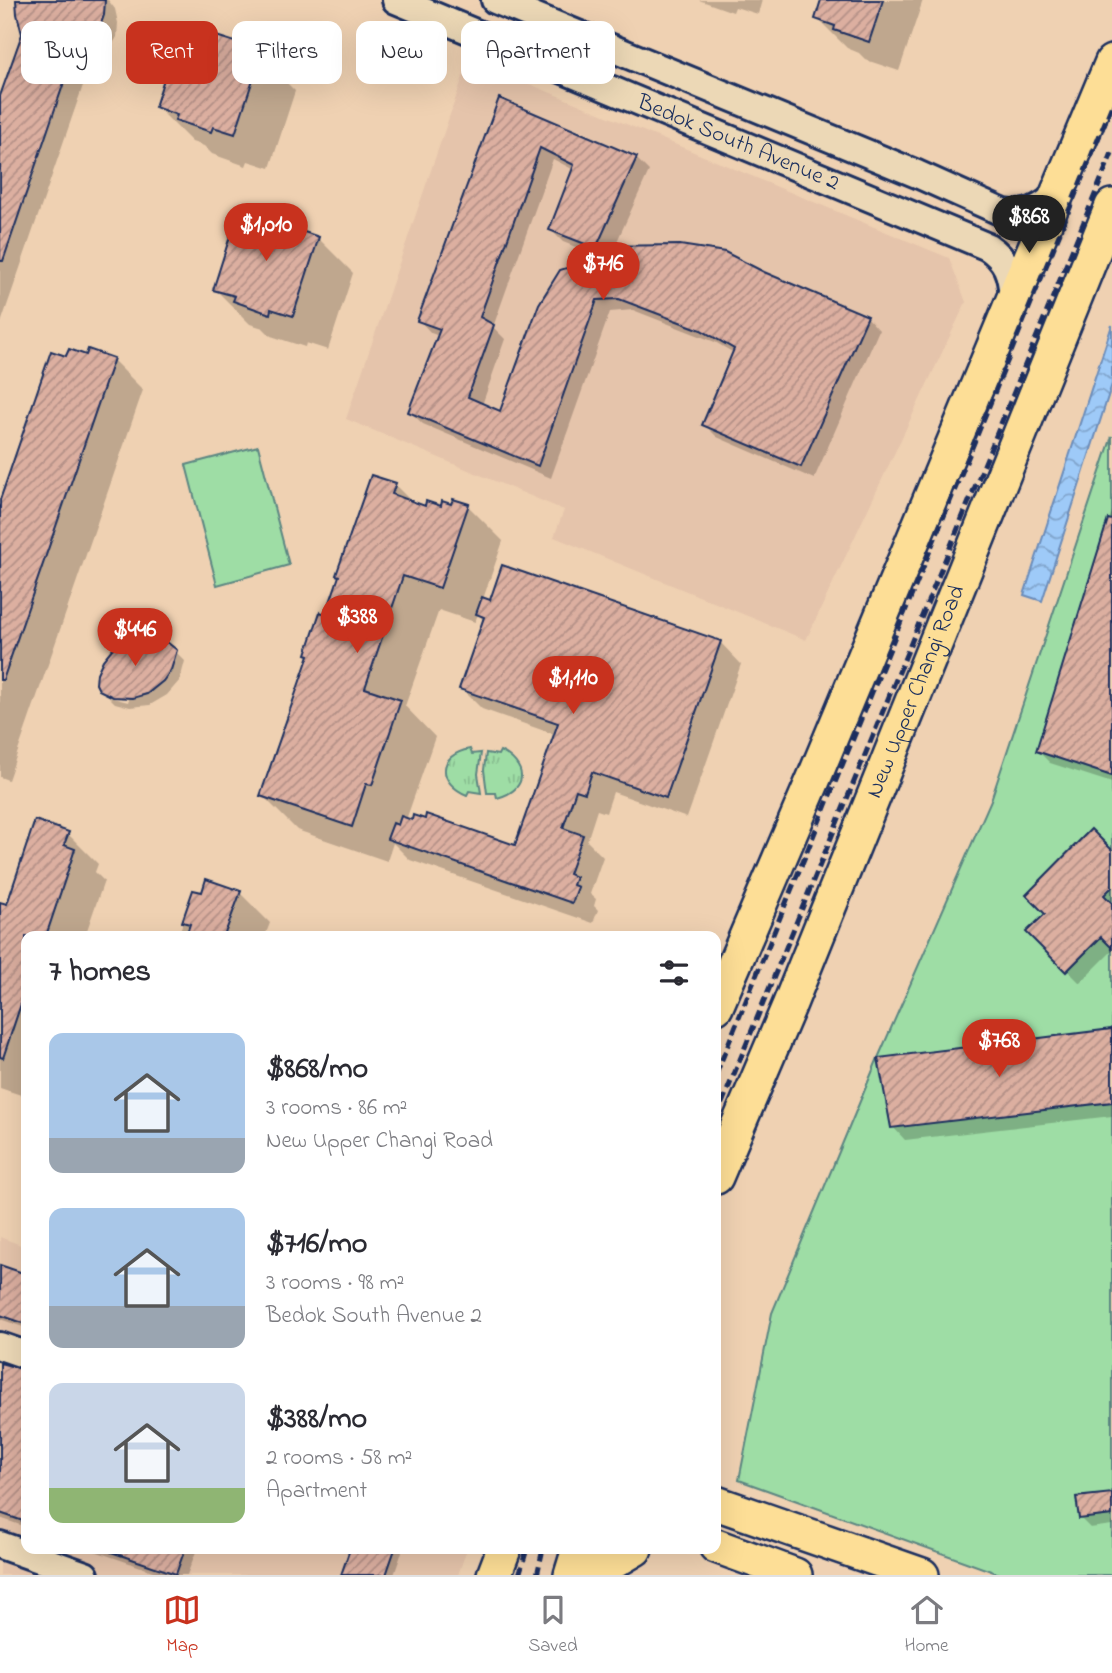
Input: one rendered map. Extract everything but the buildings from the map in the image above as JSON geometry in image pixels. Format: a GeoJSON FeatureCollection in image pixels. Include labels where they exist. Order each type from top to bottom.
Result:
{"type":"FeatureCollection","features":[{"type":"Feature","properties":{"kind":"main road"},"geometry":{"type":"LineString","coordinates":[[721,995],[1112,62]]}},
{"type":"Feature","properties":{"kind":"main road","name":"New Upper Changi Road"},"geometry":{"type":"LineString","coordinates":[[721,1165],[789,1006],[1112,206]]}},
{"type":"Feature","properties":{"kind":"main road"},"geometry":{"type":"LineString","coordinates":[[721,1505],[922,1575]]}},
{"type":"Feature","properties":{"kind":"main road"},"geometry":{"type":"LineString","coordinates":[[721,1548],[795,1575]]}},
{"type":"Feature","properties":{"kind":"main road"},"geometry":{"type":"LineString","coordinates":[[494,1575],[502,1554]]}},
{"type":"Feature","properties":{"kind":"main road"},"geometry":{"type":"LineString","coordinates":[[571,1575],[577,1554]]}},
{"type":"Feature","properties":{"kind":"main road"},"geometry":{"type":"LineString","coordinates":[[591,1575],[627,1554]]}},
{"type":"Feature","properties":{"kind":"street","name":"Bedok South Avenue 2"},"geometry":{"type":"LineString","coordinates":[[396,0],[988,247],[1005,261],[1012,280],[1013,296]]}},
{"type":"Feature","properties":{"kind":"street","name":"Bedok South Avenue 2"},"geometry":{"type":"LineString","coordinates":[[495,0],[917,174],[1004,213],[1026,214],[1056,197]]}},
{"type":"Feature","properties":{"kind":"street"},"geometry":{"type":"LineString","coordinates":[[0,1346],[21,1353]]}},
{"type":"Feature","properties":{"kind":"street"},"geometry":{"type":"LineString","coordinates":[[0,1545],[21,1552]]}},
{"type":"Feature","properties":{"kind":"street"},"geometry":{"type":"LineString","coordinates":[[26,1554],[85,1575]]}},
{"type":"Feature","properties":{"kind":"shaded area"},"geometry":{"type":"Polygon","coordinates":[[[461,82],[529,84],[949,258],[966,302],[806,640],[554,537],[564,510],[346,419],[461,82]]]}},
{"type":"Feature","properties":{"kind":"shaded area"},"geometry":{"type":"Polygon","coordinates":[[[0,1237],[21,1245],[21,1554],[465,1554],[458,1575],[0,1575],[0,1237]]]}},
{"type":"Feature","properties":{"kind":"green space"},"geometry":{"type":"Polygon","coordinates":[[[1112,436],[1112,1575],[1002,1575],[739,1480],[772,1313],[878,1058],[991,800],[1112,436]]]}},
{"type":"Feature","properties":{"kind":"green space"},"geometry":{"type":"Polygon","coordinates":[[[258,446],[289,565],[217,585],[186,465],[258,446]]]}},
{"type":"Feature","properties":{"kind":"green space"},"geometry":{"type":"Polygon","coordinates":[[[470,749],[472,754],[481,753],[478,774],[481,793],[469,791],[467,795],[450,784],[445,770],[451,757],[470,749]]]}},
{"type":"Feature","properties":{"kind":"green space"},"geometry":{"type":"Polygon","coordinates":[[[500,751],[516,763],[521,776],[515,789],[497,798],[496,793],[487,793],[484,770],[486,753],[498,755],[500,751]]]}},
{"type":"Feature","properties":{"kind":"water"},"geometry":{"type":"Polygon","coordinates":[[[1112,325],[1112,384],[1042,601],[1024,595],[1112,325]]]}},
{"type":"Feature","properties":{"kind":"railway"},"geometry":{"type":"LineString","coordinates":[[721,1062],[1112,105]]}},
{"type":"Feature","properties":{"kind":"railway"},"geometry":{"type":"LineString","coordinates":[[721,1106],[1112,153]]}},
{"type":"Feature","properties":{"kind":"railway"},"geometry":{"type":"LineString","coordinates":[[519,1575],[525,1554]]}},
{"type":"Feature","properties":{"kind":"railway"},"geometry":{"type":"LineString","coordinates":[[537,1575],[542,1554]]}}]}
